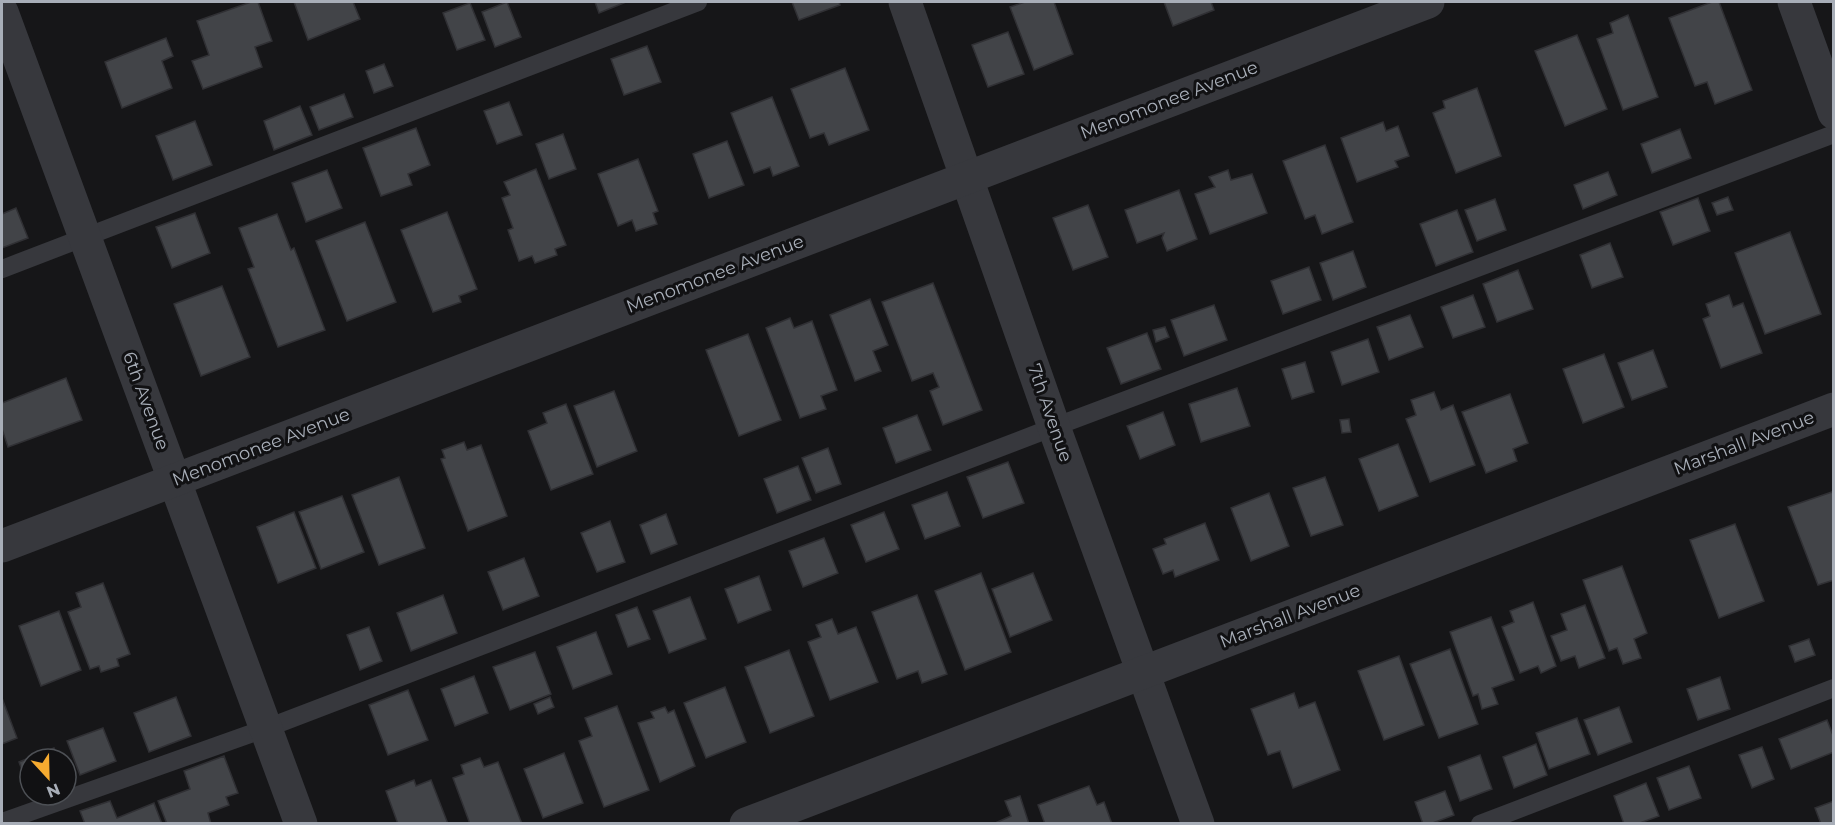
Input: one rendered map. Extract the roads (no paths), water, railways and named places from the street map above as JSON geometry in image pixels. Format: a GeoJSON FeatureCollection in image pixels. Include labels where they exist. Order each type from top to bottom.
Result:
{"type":"FeatureCollection","features":[{"type":"Feature","properties":{"kind":"street","name":"7th Avenue"},"geometry":{"type":"LineString","coordinates":[[905,2],[1054,427],[1198,824]]}},
{"type":"Feature","properties":{"kind":"street","name":"Menomonee Avenue"},"geometry":{"type":"LineString","coordinates":[[2,546],[1428,2]]}},
{"type":"Feature","properties":{"kind":"street"},"geometry":{"type":"LineString","coordinates":[[1794,2],[1833,113]]}},
{"type":"Feature","properties":{"kind":"street","name":"6th Avenue"},"geometry":{"type":"LineString","coordinates":[[2,12],[301,824]]}},
{"type":"Feature","properties":{"kind":"street","name":"Marshall Avenue"},"geometry":{"type":"LineString","coordinates":[[746,824],[1833,409]]}},
{"type":"Feature","properties":{"kind":"lane"},"geometry":{"type":"LineString","coordinates":[[2,269],[698,2]]}},
{"type":"Feature","properties":{"kind":"lane"},"geometry":{"type":"LineString","coordinates":[[2,822],[267,728],[1054,427],[1833,134]]}},
{"type":"Feature","properties":{"kind":"lane"},"geometry":{"type":"LineString","coordinates":[[1480,824],[1833,688]]}}]}
